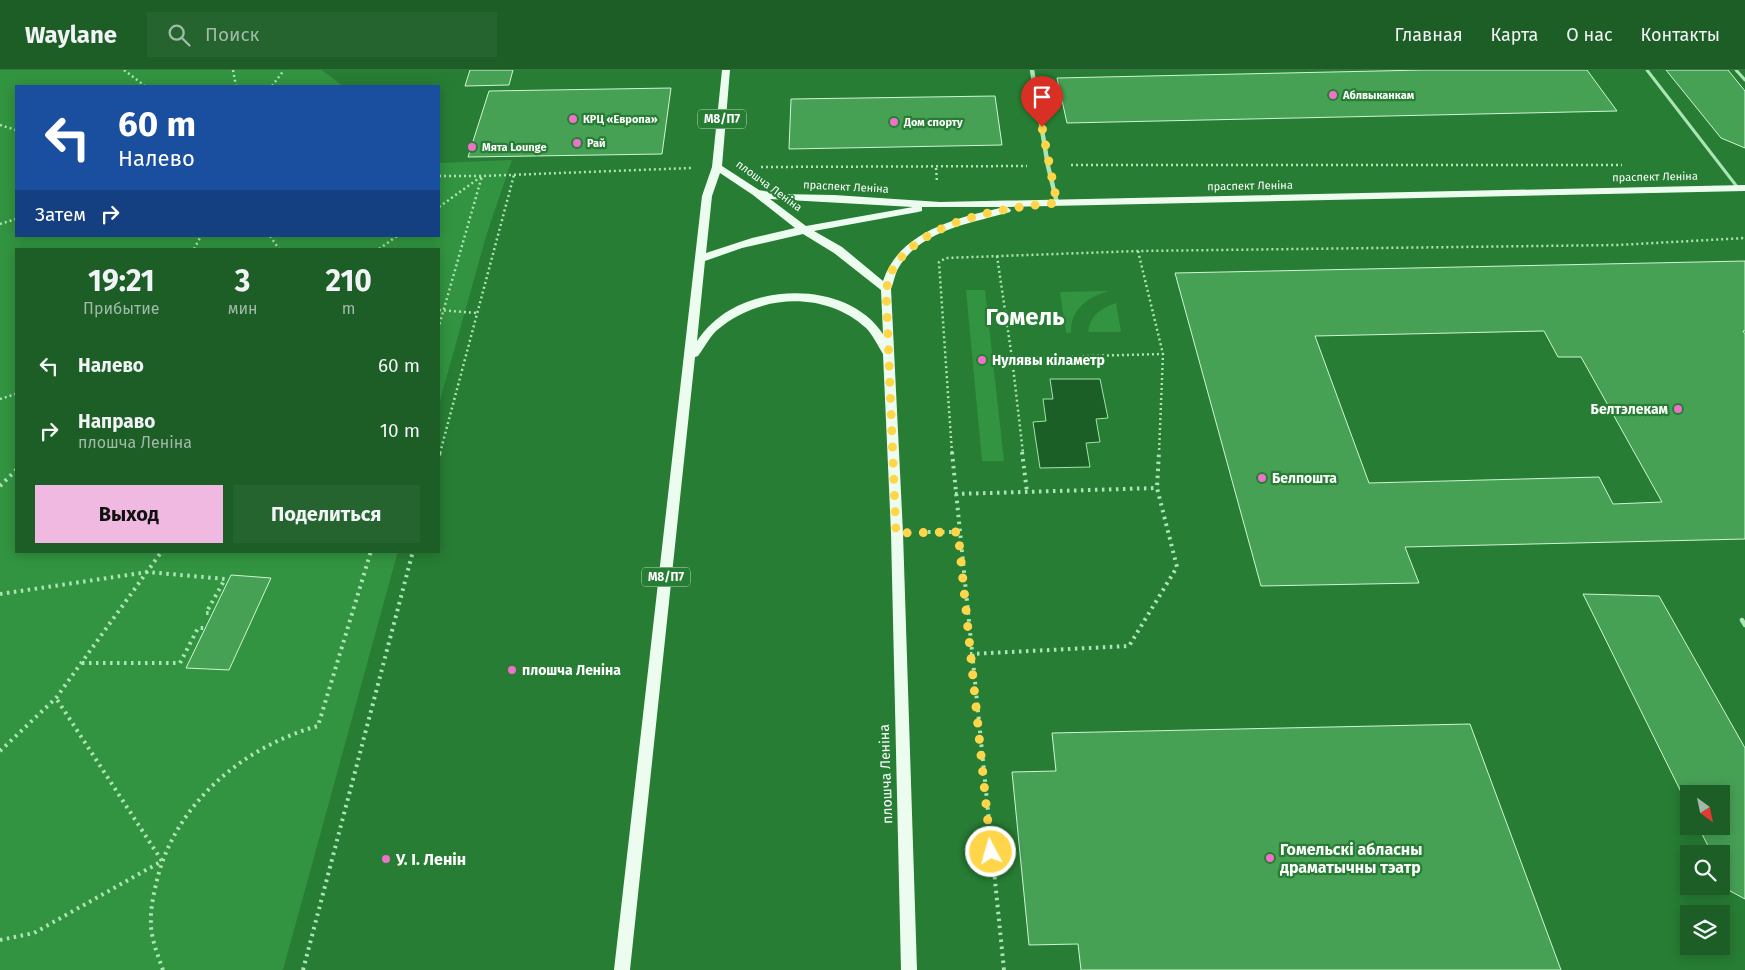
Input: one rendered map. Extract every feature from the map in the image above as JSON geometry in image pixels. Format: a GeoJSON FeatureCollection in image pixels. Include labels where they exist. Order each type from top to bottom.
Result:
{"type":"FeatureCollection","features":[{"type":"Feature","properties":{"kind":"main road","name":"М8/П7"},"geometry":{"type":"LineString","coordinates":[[701,258],[708,196],[717,167],[726,70]]}},
{"type":"Feature","properties":{"kind":"main road","name":"плошча Леніна"},"geometry":{"type":"LineString","coordinates":[[717,167],[756,193],[804,230],[838,250],[886,289]]}},
{"type":"Feature","properties":{"kind":"main road","name":"праспект Леніна"},"geometry":{"type":"LineString","coordinates":[[756,193],[779,197],[834,198],[940,206],[1741,188]]}},
{"type":"Feature","properties":{"kind":"main road","name":"плошча Леніна"},"geometry":{"type":"LineString","coordinates":[[909,970],[891,366],[886,289],[895,264],[916,244],[942,227],[984,215],[1033,205]]}},
{"type":"Feature","properties":{"kind":"main road","name":"плошча Леніна"},"geometry":{"type":"LineString","coordinates":[[622,970],[701,258],[756,239],[844,221],[940,206]]}},
{"type":"Feature","properties":{"kind":"main road","name":"плошча Леніна"},"geometry":{"type":"LineString","coordinates":[[689,368],[694,352],[703,337],[731,313],[768,299],[788,297],[825,300],[843,306],[858,314],[881,337],[891,366]]}},
{"type":"Feature","properties":{"kind":"street"},"geometry":{"type":"LineString","coordinates":[[1032,70],[1048,166],[1057,203]]}},
{"type":"Feature","properties":{"kind":"lane"},"geometry":{"type":"LineString","coordinates":[[1647,70],[1741,188]]}},
{"type":"Feature","properties":{"kind":"lane"},"geometry":{"type":"LineString","coordinates":[[1736,70],[1745,80]]}},
{"type":"Feature","properties":{"kind":"path"},"geometry":{"type":"LineString","coordinates":[[124,70],[144,85]]}},
{"type":"Feature","properties":{"kind":"path"},"geometry":{"type":"LineString","coordinates":[[233,70],[236,85]]}},
{"type":"Feature","properties":{"kind":"path"},"geometry":{"type":"LineString","coordinates":[[273,85],[284,70]]}},
{"type":"Feature","properties":{"kind":"path"},"geometry":{"type":"LineString","coordinates":[[0,125],[15,130]]}},
{"type":"Feature","properties":{"kind":"path"},"geometry":{"type":"LineString","coordinates":[[753,167],[1623,165]]}},
{"type":"Feature","properties":{"kind":"path"},"geometry":{"type":"LineString","coordinates":[[440,176],[693,168]]}},
{"type":"Feature","properties":{"kind":"path"},"geometry":{"type":"LineString","coordinates":[[936,168],[937,183]]}},
{"type":"Feature","properties":{"kind":"path"},"geometry":{"type":"LineString","coordinates":[[440,451],[514,175]]}},
{"type":"Feature","properties":{"kind":"path"},"geometry":{"type":"LineString","coordinates":[[440,206],[482,176]]}},
{"type":"Feature","properties":{"kind":"path"},"geometry":{"type":"LineString","coordinates":[[440,322],[482,176]]}},
{"type":"Feature","properties":{"kind":"path"},"geometry":{"type":"LineString","coordinates":[[0,224],[15,219]]}},
{"type":"Feature","properties":{"kind":"path"},"geometry":{"type":"LineString","coordinates":[[271,237],[278,248]]}},
{"type":"Feature","properties":{"kind":"path"},"geometry":{"type":"LineString","coordinates":[[380,248],[396,237]]}},
{"type":"Feature","properties":{"kind":"path"},"geometry":{"type":"LineString","coordinates":[[1004,970],[958,532],[938,264],[946,258],[1138,251],[1618,245],[1745,238]]}},
{"type":"Feature","properties":{"kind":"path"},"geometry":{"type":"LineString","coordinates":[[970,654],[1129,646],[1178,566],[1157,488],[1163,354],[1138,251]]}},
{"type":"Feature","properties":{"kind":"path"},"geometry":{"type":"LineString","coordinates":[[997,256],[1012,358],[1027,492]]}},
{"type":"Feature","properties":{"kind":"path"},"geometry":{"type":"LineString","coordinates":[[443,310],[476,313]]}},
{"type":"Feature","properties":{"kind":"path"},"geometry":{"type":"LineString","coordinates":[[1012,358],[1163,354]]}},
{"type":"Feature","properties":{"kind":"path"},"geometry":{"type":"LineString","coordinates":[[0,399],[15,394]]}},
{"type":"Feature","properties":{"kind":"path"},"geometry":{"type":"LineString","coordinates":[[0,486],[15,471]]}},
{"type":"Feature","properties":{"kind":"path"},"geometry":{"type":"LineString","coordinates":[[955,494],[1157,488]]}},
{"type":"Feature","properties":{"kind":"path"},"geometry":{"type":"LineString","coordinates":[[896,533],[958,532]]}},
{"type":"Feature","properties":{"kind":"path"},"geometry":{"type":"LineString","coordinates":[[0,750],[56,698],[161,553]]}},
{"type":"Feature","properties":{"kind":"path"},"geometry":{"type":"LineString","coordinates":[[163,970],[154,948],[151,920],[154,890],[162,861],[175,833],[193,807],[214,783],[238,762],[264,746],[291,733],[318,726],[370,553]]}},
{"type":"Feature","properties":{"kind":"path"},"geometry":{"type":"LineString","coordinates":[[303,970],[412,553]]}},
{"type":"Feature","properties":{"kind":"path"},"geometry":{"type":"LineString","coordinates":[[0,594],[148,572],[225,579],[206,613],[212,613]]}},
{"type":"Feature","properties":{"kind":"path"},"geometry":{"type":"LineString","coordinates":[[82,663],[180,663],[198,628],[205,628]]}},
{"type":"Feature","properties":{"kind":"path"},"geometry":{"type":"LineString","coordinates":[[56,698],[162,861]]}},
{"type":"Feature","properties":{"kind":"path"},"geometry":{"type":"LineString","coordinates":[[0,940],[34,933],[162,861]]}},
{"type":"Feature","properties":{"kind":"shaded area"},"geometry":{"type":"Polygon","coordinates":[[[0,70],[322,70],[342,85],[15,85],[15,237],[440,237],[440,162],[512,160],[487,233],[440,400],[440,248],[15,248],[15,553],[397,553],[283,970],[0,970],[0,70]]]}},
{"type":"Feature","properties":{"kind":"shaded area"},"geometry":{"type":"Polygon","coordinates":[[[966,290],[985,290],[1004,461],[982,461],[966,290]]]}},
{"type":"Feature","properties":{"kind":"shaded area"},"geometry":{"type":"Polygon","coordinates":[[[1109,291],[1094,297],[1082,305],[1074,317],[1071,333],[1066,333],[1060,292],[1109,291]]]}},
{"type":"Feature","properties":{"kind":"shaded area"},"geometry":{"type":"Polygon","coordinates":[[[1116,303],[1121,332],[1088,332],[1091,321],[1097,313],[1105,307],[1116,303]]]}},
{"type":"Feature","properties":{"kind":"shaded area"},"geometry":{"type":"Polygon","coordinates":[[[1050,379],[1100,379],[1108,418],[1096,419],[1100,442],[1086,443],[1090,467],[1040,468],[1033,422],[1046,421],[1043,399],[1053,399],[1050,379]]]}},
{"type":"Feature","properties":{"kind":"building"},"geometry":{"type":"Polygon","coordinates":[[[470,70],[513,70],[509,85],[465,86],[470,70]]]}},
{"type":"Feature","properties":{"kind":"building","name":"Аблвыканкам"},"geometry":{"type":"Polygon","coordinates":[[[1423,70],[1587,70],[1617,111],[1067,123],[1057,78],[1423,70]]]}},
{"type":"Feature","properties":{"kind":"building"},"geometry":{"type":"Polygon","coordinates":[[[1666,70],[1728,70],[1745,91],[1745,148],[1721,138],[1666,70]]]}},
{"type":"Feature","properties":{"kind":"building","name":"КРЦ «Европа»"},"geometry":{"type":"Polygon","coordinates":[[[671,88],[662,154],[468,157],[489,91],[671,88]]]}},
{"type":"Feature","properties":{"kind":"building","name":"Дом спорту"},"geometry":{"type":"Polygon","coordinates":[[[995,96],[1002,145],[789,149],[791,99],[995,96]]]}},
{"type":"Feature","properties":{"kind":"building","name":"Белтэлекам"},"geometry":{"type":"Polygon","coordinates":[[[1745,261],[1745,331],[1743,331],[1745,334],[1745,539],[1405,547],[1419,583],[1261,586],[1175,273],[1745,261]],[[1544,331],[1315,336],[1369,483],[1599,477],[1613,504],[1662,502],[1581,357],[1558,357],[1544,331]]]}},
{"type":"Feature","properties":{"kind":"building"},"geometry":{"type":"Polygon","coordinates":[[[231,575],[271,578],[229,670],[186,668],[231,575]]]}},
{"type":"Feature","properties":{"kind":"building"},"geometry":{"type":"Polygon","coordinates":[[[1583,594],[1659,596],[1745,748],[1745,899],[1730,891],[1730,845],[1708,845],[1702,835],[1730,835],[1730,785],[1680,785],[1680,790],[1583,594]]]}},
{"type":"Feature","properties":{"kind":"building","name":"Гомельскі абласны драматычны тэатр"},"geometry":{"type":"Polygon","coordinates":[[[1470,724],[1561,970],[1081,970],[1078,944],[1029,945],[1012,772],[1056,771],[1052,733],[1470,724]]]}},
{"type":"Feature","properties":{"kind":"place","name":"Аблвыканкам"},"geometry":{"type":"Point","coordinates":[1333,95]}},
{"type":"Feature","properties":{"kind":"place","name":"КРЦ «Европа»"},"geometry":{"type":"Point","coordinates":[573,119]}},
{"type":"Feature","properties":{"kind":"place","name":"Дом спорту"},"geometry":{"type":"Point","coordinates":[894,122]}},
{"type":"Feature","properties":{"kind":"place","name":"Рай"},"geometry":{"type":"Point","coordinates":[577,143]}},
{"type":"Feature","properties":{"kind":"place","name":"Мята Lounge"},"geometry":{"type":"Point","coordinates":[472,147]}},
{"type":"Feature","properties":{"kind":"place","name":"Нулявы кіламетр"},"geometry":{"type":"Point","coordinates":[982,360]}},
{"type":"Feature","properties":{"kind":"place","name":"Белтэлекам"},"geometry":{"type":"Point","coordinates":[1678,409]}},
{"type":"Feature","properties":{"kind":"place","name":"Белпошта"},"geometry":{"type":"Point","coordinates":[1262,478]}},
{"type":"Feature","properties":{"kind":"place","name":"плошча Леніна"},"geometry":{"type":"Point","coordinates":[512,670]}},
{"type":"Feature","properties":{"kind":"place","name":"Гомельскі абласны драматычны тэатр"},"geometry":{"type":"Point","coordinates":[1270,858]}},
{"type":"Feature","properties":{"kind":"place","name":"У. І. Ленін"},"geometry":{"type":"Point","coordinates":[386,859]}},
{"type":"Feature","properties":{"kind":"district","name":"Гомель"},"geometry":{"type":"Point","coordinates":[1025,317]}},
{"type":"Feature","properties":{"kind":"route"},"geometry":{"type":"LineString","coordinates":[[991,852],[958,532],[896,533],[891,366],[886,289],[895,264],[916,244],[942,227],[1017,208],[1057,203],[1048,166],[1042,127]]}}]}
